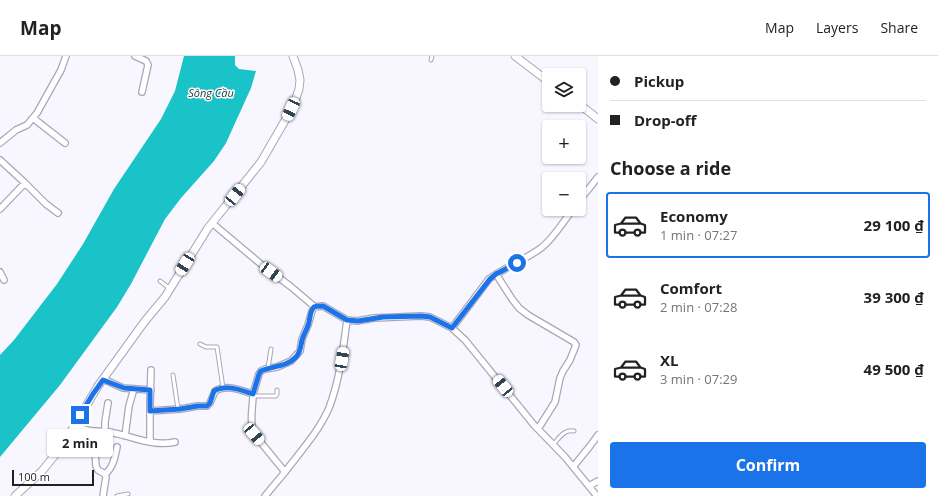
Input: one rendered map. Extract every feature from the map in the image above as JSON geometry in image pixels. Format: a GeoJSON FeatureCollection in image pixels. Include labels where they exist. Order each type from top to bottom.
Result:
{"type":"FeatureCollection","features":[{"type":"Feature","properties":{"kind":"street"},"geometry":{"type":"LineString","coordinates":[[0,143],[16,130],[27,125],[37,113],[66,56]]}},
{"type":"Feature","properties":{"kind":"street"},"geometry":{"type":"LineString","coordinates":[[135,56],[146,61],[148,65],[142,92]]}},
{"type":"Feature","properties":{"kind":"street"},"geometry":{"type":"LineString","coordinates":[[15,496],[37,476],[63,445],[93,394],[145,321],[162,301],[212,223],[261,162],[287,118],[299,88],[300,80],[293,56]]}},
{"type":"Feature","properties":{"kind":"street"},"geometry":{"type":"LineString","coordinates":[[515,56],[542,77]]}},
{"type":"Feature","properties":{"kind":"street"},"geometry":{"type":"LineString","coordinates":[[586,110],[598,119]]}},
{"type":"Feature","properties":{"kind":"street"},"geometry":{"type":"LineString","coordinates":[[33,118],[64,143]]}},
{"type":"Feature","properties":{"kind":"street"},"geometry":{"type":"LineString","coordinates":[[0,160],[46,204],[58,213]]}},
{"type":"Feature","properties":{"kind":"street"},"geometry":{"type":"LineString","coordinates":[[586,192],[598,178]]}},
{"type":"Feature","properties":{"kind":"street"},"geometry":{"type":"LineString","coordinates":[[0,209],[25,183]]}},
{"type":"Feature","properties":{"kind":"street"},"geometry":{"type":"LineString","coordinates":[[452,328],[490,279],[541,247],[556,232],[568,216]]}},
{"type":"Feature","properties":{"kind":"street"},"geometry":{"type":"LineString","coordinates":[[212,223],[315,307],[323,306],[349,320],[366,320],[392,316],[421,316],[430,317],[452,328],[465,340],[538,429],[597,496]]}},
{"type":"Feature","properties":{"kind":"street"},"geometry":{"type":"LineString","coordinates":[[0,272],[4,280]]}},
{"type":"Feature","properties":{"kind":"street"},"geometry":{"type":"LineString","coordinates":[[496,274],[519,308],[576,344],[570,360],[560,378],[555,402],[538,429]]}},
{"type":"Feature","properties":{"kind":"street"},"geometry":{"type":"LineString","coordinates":[[285,472],[254,434],[251,422],[253,395],[261,371],[268,368],[277,367],[291,361],[296,357],[300,350],[302,339],[312,311],[315,307]]}},
{"type":"Feature","properties":{"kind":"street"},"geometry":{"type":"LineString","coordinates":[[265,496],[315,433],[329,409],[337,385],[349,320]]}},
{"type":"Feature","properties":{"kind":"street"},"geometry":{"type":"LineString","coordinates":[[150,442],[151,370]]}},
{"type":"Feature","properties":{"kind":"street"},"geometry":{"type":"LineString","coordinates":[[103,380],[124,388],[150,390]]}},
{"type":"Feature","properties":{"kind":"street"},"geometry":{"type":"LineString","coordinates":[[150,411],[207,406],[210,403],[214,391],[222,388],[242,390],[253,395]]}},
{"type":"Feature","properties":{"kind":"street"},"geometry":{"type":"LineString","coordinates":[[125,436],[129,406],[133,392]]}},
{"type":"Feature","properties":{"kind":"street"},"geometry":{"type":"LineString","coordinates":[[105,431],[108,403]]}},
{"type":"Feature","properties":{"kind":"street"},"geometry":{"type":"LineString","coordinates":[[74,426],[94,432],[114,432],[150,442],[175,442]]}},
{"type":"Feature","properties":{"kind":"street"},"geometry":{"type":"LineString","coordinates":[[94,432],[96,466],[98,470],[105,474]]}},
{"type":"Feature","properties":{"kind":"street"},"geometry":{"type":"LineString","coordinates":[[573,467],[598,435]]}},
{"type":"Feature","properties":{"kind":"street"},"geometry":{"type":"LineString","coordinates":[[105,474],[112,466],[118,447]]}},
{"type":"Feature","properties":{"kind":"street"},"geometry":{"type":"LineString","coordinates":[[105,474],[105,496]]}},
{"type":"Feature","properties":{"kind":"street"},"geometry":{"type":"LineString","coordinates":[[589,486],[598,481]]}},
{"type":"Feature","properties":{"kind":"lane"},"geometry":{"type":"LineString","coordinates":[[160,280],[170,288]]}},
{"type":"Feature","properties":{"kind":"lane"},"geometry":{"type":"LineString","coordinates":[[200,344],[206,347],[217,347],[222,388]]}},
{"type":"Feature","properties":{"kind":"lane"},"geometry":{"type":"LineString","coordinates":[[268,368],[271,349]]}},
{"type":"Feature","properties":{"kind":"lane"},"geometry":{"type":"LineString","coordinates":[[173,375],[178,409]]}},
{"type":"Feature","properties":{"kind":"lane"},"geometry":{"type":"LineString","coordinates":[[253,395],[276,396],[277,390]]}},
{"type":"Feature","properties":{"kind":"lane"},"geometry":{"type":"LineString","coordinates":[[553,445],[568,430],[574,431]]}},
{"type":"Feature","properties":{"kind":"lane"},"geometry":{"type":"LineString","coordinates":[[117,496],[128,494]]}},
{"type":"Feature","properties":{"kind":"water","name":"Sông Cầu"},"geometry":{"type":"Polygon","coordinates":[[[184,56],[235,56],[235,65],[239,69],[256,71],[251,88],[226,143],[214,161],[181,198],[165,219],[131,284],[117,307],[60,385],[0,457],[0,355],[14,340],[57,284],[83,244],[114,189],[161,119],[175,91],[184,56]]]}},
{"type":"Feature","properties":{"kind":"route"},"geometry":{"type":"LineString","coordinates":[[80,415],[103,380],[119,387],[150,390],[150,411],[207,406],[210,403],[214,391],[218,389],[226,388],[242,390],[253,394],[261,371],[277,367],[291,361],[296,357],[300,350],[302,339],[314,307],[323,306],[347,320],[358,321],[392,316],[421,316],[430,317],[452,328],[490,279],[496,274],[517,263]]}}]}
